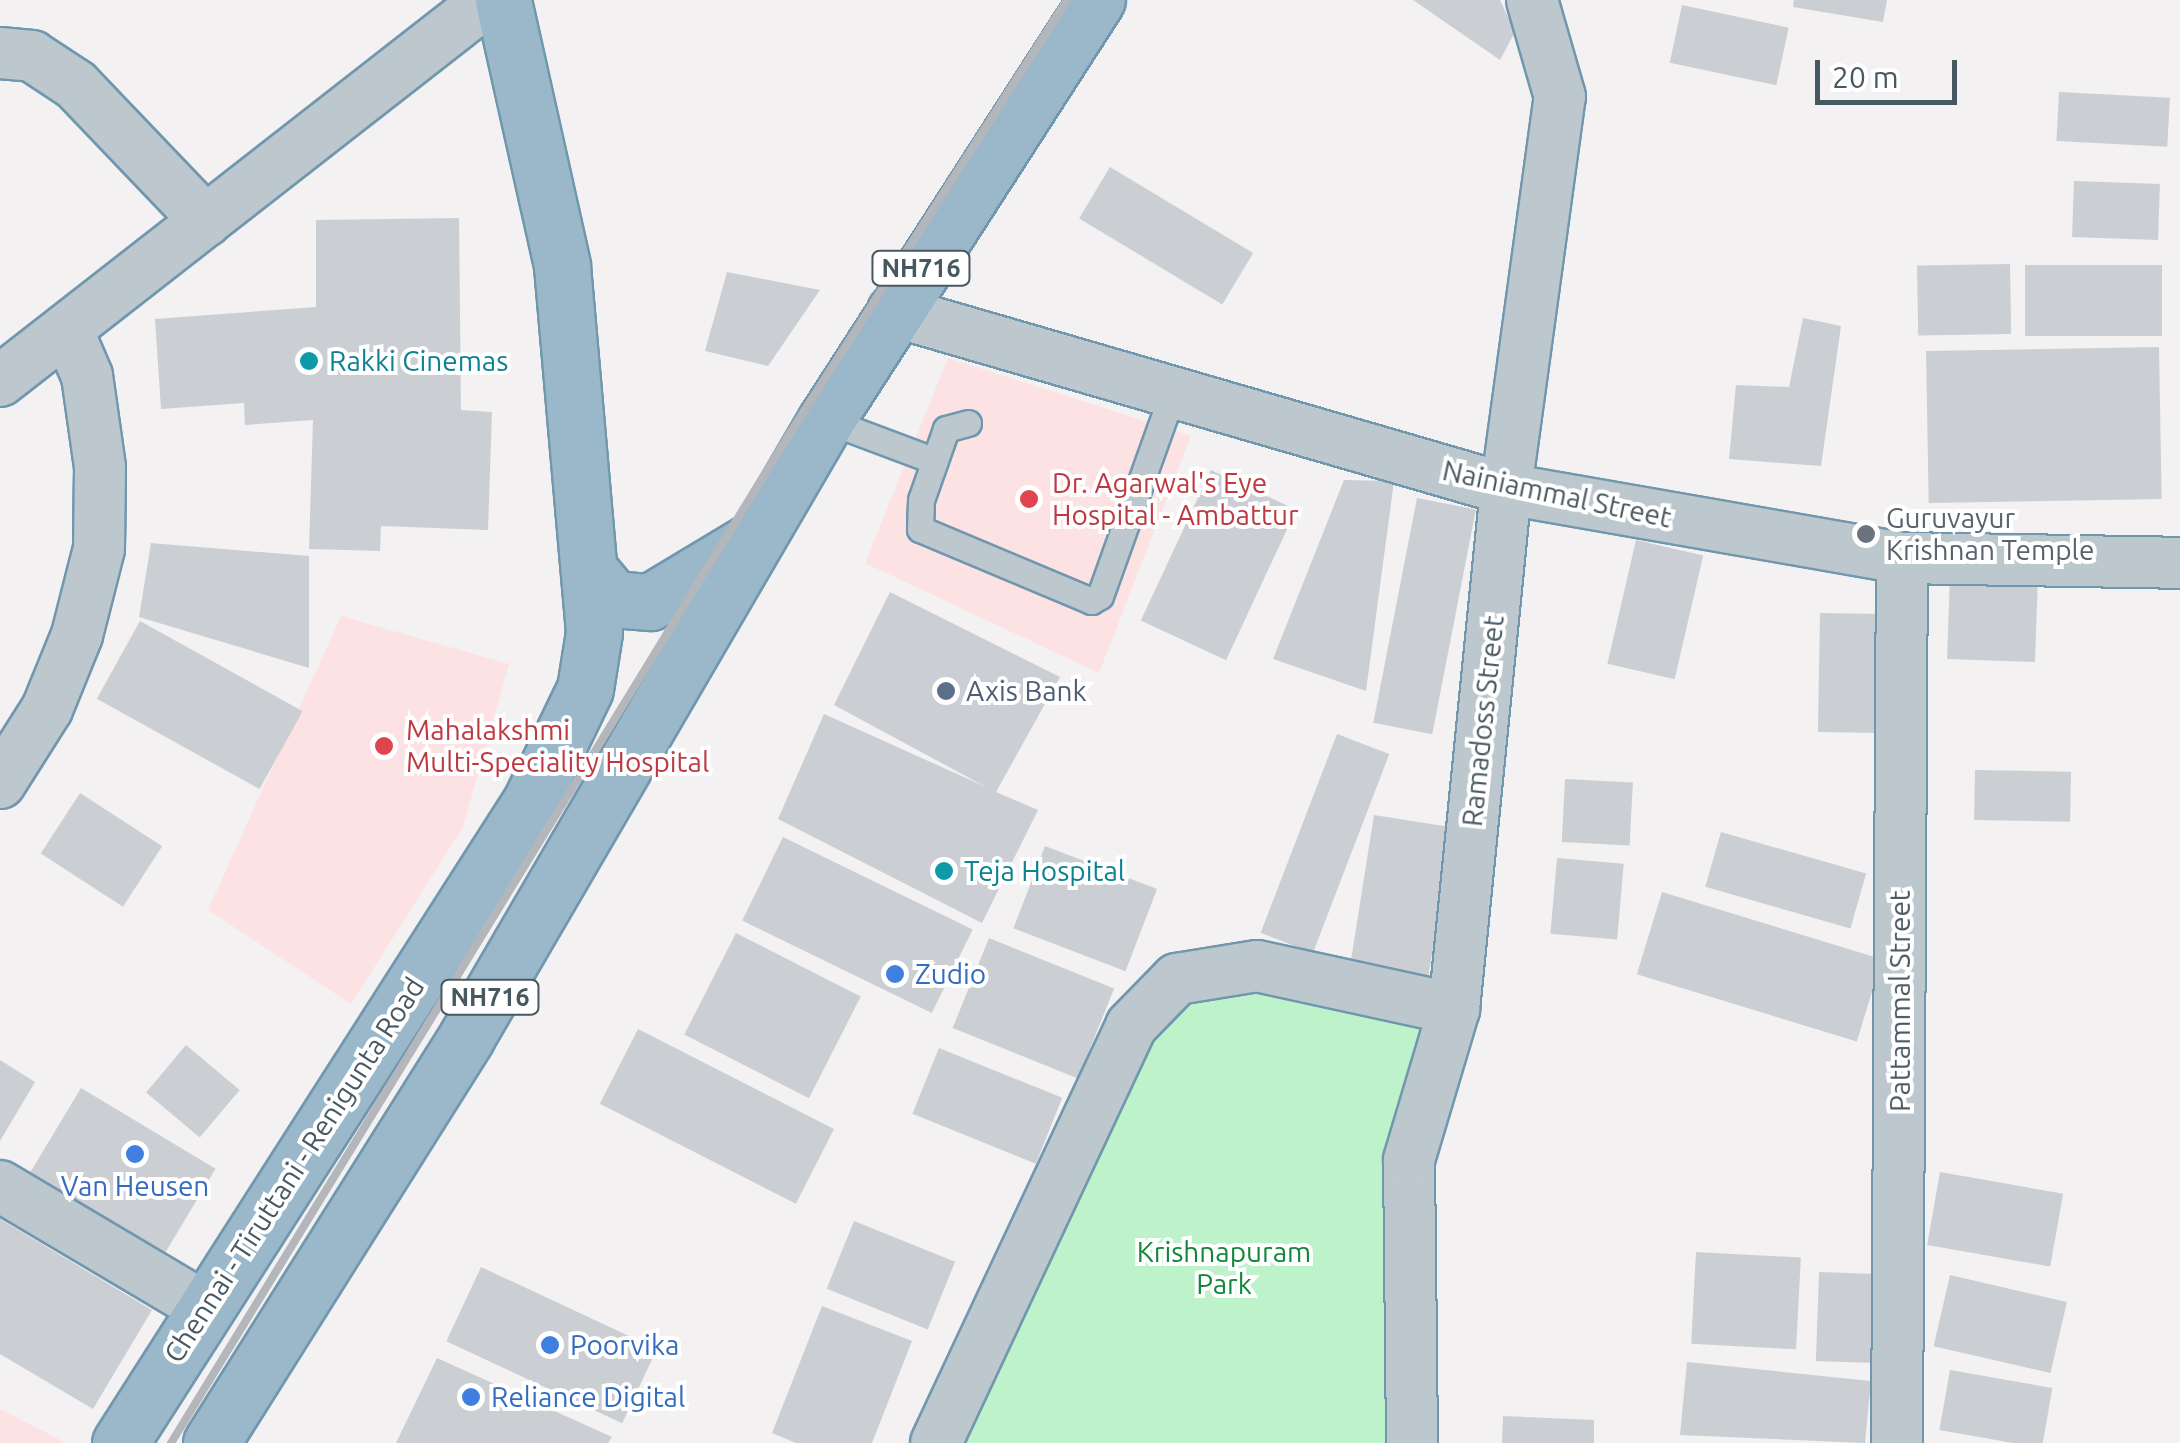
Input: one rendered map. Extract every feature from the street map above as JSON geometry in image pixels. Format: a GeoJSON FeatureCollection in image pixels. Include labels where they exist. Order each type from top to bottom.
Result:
{"type":"FeatureCollection","features":[{"type":"Feature","properties":{"kind":"highway","name":"NH716"},"geometry":{"type":"LineString","coordinates":[[503,0],[562,265],[589,570]]}},
{"type":"Feature","properties":{"kind":"highway","name":"NH716"},"geometry":{"type":"LineString","coordinates":[[211,1443],[478,1018],[752,540],[893,311],[1097,0]]}},
{"type":"Feature","properties":{"kind":"highway"},"geometry":{"type":"LineString","coordinates":[[589,570],[614,599],[650,602],[752,540]]}},
{"type":"Feature","properties":{"kind":"highway","name":"Chennai - Tiruttani - Renigunta Road"},"geometry":{"type":"LineString","coordinates":[[120,1443],[530,801],[585,689],[594,632],[589,570]]}},
{"type":"Feature","properties":{"kind":"street"},"geometry":{"type":"LineString","coordinates":[[0,380],[488,0]]}},
{"type":"Feature","properties":{"kind":"street","name":"Ramadoss Street"},"geometry":{"type":"LineString","coordinates":[[1412,1443],[1409,1160],[1454,1008],[1506,489],[1560,97],[1532,0]]}},
{"type":"Feature","properties":{"kind":"street"},"geometry":{"type":"LineString","coordinates":[[0,52],[32,56],[76,85],[206,220]]}},
{"type":"Feature","properties":{"kind":"street","name":"Nainiammal Street"},"geometry":{"type":"LineString","coordinates":[[893,311],[1506,489],[1902,558],[2180,563]]}},
{"type":"Feature","properties":{"kind":"street"},"geometry":{"type":"LineString","coordinates":[[0,783],[47,709],[77,635],[99,549],[100,468],[88,376],[67,329]]}},
{"type":"Feature","properties":{"kind":"street","name":"Pattammal Street"},"geometry":{"type":"LineString","coordinates":[[1897,1443],[1902,558]]}},
{"type":"Feature","properties":{"kind":"street"},"geometry":{"type":"LineString","coordinates":[[936,1443],[1131,1026],[1176,979],[1257,966],[1454,1008]]}},
{"type":"Feature","properties":{"kind":"street"},"geometry":{"type":"LineString","coordinates":[[0,1186],[204,1307]]}},
{"type":"Feature","properties":{"kind":"lane"},"geometry":{"type":"LineString","coordinates":[[968,422],[946,429],[920,530],[1091,601],[1100,596],[1172,395]]}},
{"type":"Feature","properties":{"kind":"lane"},"geometry":{"type":"LineString","coordinates":[[826,420],[935,461]]}},
{"type":"Feature","properties":{"kind":"shaded area","name":"Dr. Agarwal's Eye Hospital - Ambattur"},"geometry":{"type":"Polygon","coordinates":[[[948,358],[1191,436],[1099,673],[865,563],[948,358]]]}},
{"type":"Feature","properties":{"kind":"shaded area","name":"Mahalakshmi Multi-Speciality Hospital"},"geometry":{"type":"Polygon","coordinates":[[[341,616],[509,664],[463,827],[351,1004],[208,910],[341,616]]]}},
{"type":"Feature","properties":{"kind":"shaded area"},"geometry":{"type":"Polygon","coordinates":[[[0,1409],[66,1443],[0,1443],[0,1409]]]}},
{"type":"Feature","properties":{"kind":"green space","name":"Krishnapuram Park"},"geometry":{"type":"Polygon","coordinates":[[[1250,978],[1436,1020],[1398,1443],[953,1443],[1131,1050],[1175,998],[1250,978]]]}},
{"type":"Feature","properties":{"kind":"building"},"geometry":{"type":"Polygon","coordinates":[[[1413,0],[1500,0],[1515,32],[1500,60],[1413,0]]]}},
{"type":"Feature","properties":{"kind":"building"},"geometry":{"type":"Polygon","coordinates":[[[1794,0],[1887,0],[1883,22],[1793,7],[1794,0]]]}},
{"type":"Feature","properties":{"kind":"building"},"geometry":{"type":"Polygon","coordinates":[[[1682,5],[1789,28],[1776,85],[1670,63],[1682,5]]]}},
{"type":"Feature","properties":{"kind":"building"},"geometry":{"type":"Polygon","coordinates":[[[2059,92],[2170,98],[2167,147],[2056,141],[2059,92]]]}},
{"type":"Feature","properties":{"kind":"building"},"geometry":{"type":"Polygon","coordinates":[[[1110,167],[1253,253],[1222,304],[1079,218],[1110,167]]]}},
{"type":"Feature","properties":{"kind":"building"},"geometry":{"type":"Polygon","coordinates":[[[2074,181],[2160,184],[2158,240],[2072,237],[2074,181]]]}},
{"type":"Feature","properties":{"kind":"building","name":"Rakki Cinemas"},"geometry":{"type":"Polygon","coordinates":[[[459,218],[461,410],[492,412],[488,530],[381,526],[380,551],[309,549],[313,420],[245,425],[244,403],[161,409],[155,319],[316,307],[316,220],[459,218]]]}},
{"type":"Feature","properties":{"kind":"building"},"geometry":{"type":"Polygon","coordinates":[[[2010,264],[2011,334],[1918,336],[1917,266],[2010,264]]]}},
{"type":"Feature","properties":{"kind":"building"},"geometry":{"type":"Polygon","coordinates":[[[2025,265],[2162,265],[2162,336],[2025,336],[2025,265]]]}},
{"type":"Feature","properties":{"kind":"building"},"geometry":{"type":"Polygon","coordinates":[[[727,272],[820,290],[768,366],[705,351],[727,272]]]}},
{"type":"Feature","properties":{"kind":"building"},"geometry":{"type":"Polygon","coordinates":[[[1803,318],[1841,326],[1821,466],[1729,459],[1736,385],[1789,387],[1803,318]]]}},
{"type":"Feature","properties":{"kind":"building"},"geometry":{"type":"Polygon","coordinates":[[[2159,347],[2162,499],[1929,503],[1926,351],[2159,347]]]}},
{"type":"Feature","properties":{"kind":"building"},"geometry":{"type":"Polygon","coordinates":[[[1211,470],[1296,510],[1226,660],[1141,620],[1211,470]]]}},
{"type":"Feature","properties":{"kind":"building"},"geometry":{"type":"Polygon","coordinates":[[[1344,480],[1394,481],[1366,691],[1273,659],[1344,480]]]}},
{"type":"Feature","properties":{"kind":"building"},"geometry":{"type":"Polygon","coordinates":[[[1417,498],[1476,509],[1432,734],[1373,723],[1417,498]]]}},
{"type":"Feature","properties":{"kind":"building"},"geometry":{"type":"Polygon","coordinates":[[[1636,540],[1703,556],[1675,679],[1607,664],[1636,540]]]}},
{"type":"Feature","properties":{"kind":"building"},"geometry":{"type":"Polygon","coordinates":[[[151,543],[309,556],[309,668],[139,617],[151,543]]]}},
{"type":"Feature","properties":{"kind":"building"},"geometry":{"type":"Polygon","coordinates":[[[1950,574],[2038,577],[2035,662],[1947,659],[1950,574]]]}},
{"type":"Feature","properties":{"kind":"building"},"geometry":{"type":"Polygon","coordinates":[[[890,592],[1060,677],[996,792],[1038,810],[982,923],[778,819],[824,714],[986,787],[834,705],[890,592]]]}},
{"type":"Feature","properties":{"kind":"building"},"geometry":{"type":"Polygon","coordinates":[[[1820,613],[1883,614],[1881,733],[1818,732],[1820,613]]]}},
{"type":"Feature","properties":{"kind":"building"},"geometry":{"type":"Polygon","coordinates":[[[140,621],[303,711],[260,789],[97,699],[140,621]]]}},
{"type":"Feature","properties":{"kind":"building"},"geometry":{"type":"Polygon","coordinates":[[[1337,734],[1389,754],[1313,953],[1261,933],[1337,734]]]}},
{"type":"Feature","properties":{"kind":"building"},"geometry":{"type":"Polygon","coordinates":[[[1975,770],[2071,772],[2070,822],[1974,820],[1975,770]]]}},
{"type":"Feature","properties":{"kind":"building"},"geometry":{"type":"Polygon","coordinates":[[[1565,779],[1633,783],[1630,845],[1562,842],[1565,779]]]}},
{"type":"Feature","properties":{"kind":"building"},"geometry":{"type":"Polygon","coordinates":[[[80,793],[162,846],[123,907],[41,853],[80,793]]]}},
{"type":"Feature","properties":{"kind":"building"},"geometry":{"type":"Polygon","coordinates":[[[1374,815],[1452,827],[1428,981],[1350,969],[1374,815]]]}},
{"type":"Feature","properties":{"kind":"building"},"geometry":{"type":"Polygon","coordinates":[[[1721,832],[1866,874],[1850,928],[1705,887],[1721,832]]]}},
{"type":"Feature","properties":{"kind":"building","name":"Zudio"},"geometry":{"type":"Polygon","coordinates":[[[783,837],[973,929],[932,1013],[742,921],[783,837]]]}},
{"type":"Feature","properties":{"kind":"building"},"geometry":{"type":"Polygon","coordinates":[[[1045,846],[1157,889],[1125,971],[1013,928],[1045,846]]]}},
{"type":"Feature","properties":{"kind":"building"},"geometry":{"type":"Polygon","coordinates":[[[1557,858],[1624,864],[1617,940],[1550,934],[1557,858]]]}},
{"type":"Feature","properties":{"kind":"building"},"geometry":{"type":"Polygon","coordinates":[[[1662,892],[1882,959],[1857,1041],[1637,974],[1662,892]]]}},
{"type":"Feature","properties":{"kind":"building"},"geometry":{"type":"Polygon","coordinates":[[[736,933],[861,997],[809,1098],[684,1035],[736,933]]]}},
{"type":"Feature","properties":{"kind":"building"},"geometry":{"type":"Polygon","coordinates":[[[989,938],[1114,989],[1078,1079],[953,1028],[989,938]]]}},
{"type":"Feature","properties":{"kind":"building"},"geometry":{"type":"Polygon","coordinates":[[[638,1029],[834,1129],[796,1204],[600,1104],[638,1029]]]}},
{"type":"Feature","properties":{"kind":"building"},"geometry":{"type":"Polygon","coordinates":[[[186,1045],[240,1090],[200,1137],[146,1092],[186,1045]]]}},
{"type":"Feature","properties":{"kind":"building"},"geometry":{"type":"Polygon","coordinates":[[[939,1048],[1062,1098],[1036,1164],[912,1114],[939,1048]]]}},
{"type":"Feature","properties":{"kind":"building"},"geometry":{"type":"Polygon","coordinates":[[[0,1060],[35,1082],[0,1141],[0,1060]]]}},
{"type":"Feature","properties":{"kind":"building"},"geometry":{"type":"Polygon","coordinates":[[[81,1088],[216,1169],[157,1266],[23,1185],[81,1088]]]}},
{"type":"Feature","properties":{"kind":"building"},"geometry":{"type":"Polygon","coordinates":[[[1940,1172],[2063,1194],[2050,1267],[1927,1245],[1940,1172]]]}},
{"type":"Feature","properties":{"kind":"building"},"geometry":{"type":"Polygon","coordinates":[[[0,1219],[152,1310],[93,1409],[0,1354],[0,1219]]]}},
{"type":"Feature","properties":{"kind":"building"},"geometry":{"type":"Polygon","coordinates":[[[854,1221],[955,1262],[928,1330],[827,1289],[854,1221]]]}},
{"type":"Feature","properties":{"kind":"building"},"geometry":{"type":"Polygon","coordinates":[[[1696,1252],[1801,1257],[1796,1349],[1691,1344],[1696,1252]]]}},
{"type":"Feature","properties":{"kind":"building","name":"Poorvika"},"geometry":{"type":"Polygon","coordinates":[[[481,1267],[657,1349],[622,1423],[446,1341],[481,1267]]]}},
{"type":"Feature","properties":{"kind":"building"},"geometry":{"type":"Polygon","coordinates":[[[1819,1272],[1877,1274],[1874,1363],[1816,1361],[1819,1272]]]}},
{"type":"Feature","properties":{"kind":"building"},"geometry":{"type":"Polygon","coordinates":[[[1950,1275],[2067,1302],[2051,1373],[1934,1346],[1950,1275]]]}},
{"type":"Feature","properties":{"kind":"building"},"geometry":{"type":"Polygon","coordinates":[[[822,1306],[912,1341],[872,1443],[796,1443],[772,1433],[822,1306]]]}},
{"type":"Feature","properties":{"kind":"building","name":"Reliance Digital"},"geometry":{"type":"Polygon","coordinates":[[[437,1358],[612,1437],[608,1443],[396,1443],[437,1358]]]}},
{"type":"Feature","properties":{"kind":"building"},"geometry":{"type":"Polygon","coordinates":[[[1687,1362],[1871,1381],[1865,1443],[1680,1435],[1687,1362]]]}},
{"type":"Feature","properties":{"kind":"building"},"geometry":{"type":"Polygon","coordinates":[[[1950,1370],[2052,1388],[2043,1443],[2013,1443],[1939,1430],[1950,1370]]]}},
{"type":"Feature","properties":{"kind":"building"},"geometry":{"type":"Polygon","coordinates":[[[1503,1416],[1594,1420],[1594,1443],[1502,1443],[1503,1416]]]}},
{"type":"Feature","properties":{"kind":"railway"},"geometry":{"type":"LineString","coordinates":[[171,1443],[790,433],[1067,0]]}},
{"type":"Feature","properties":{"kind":"place","name":"Rakki Cinemas"},"geometry":{"type":"Point","coordinates":[309,361]}},
{"type":"Feature","properties":{"kind":"place","name":"Dr. Agarwal's Eye Hospital - Ambattur"},"geometry":{"type":"Point","coordinates":[1029,499]}},
{"type":"Feature","properties":{"kind":"place","name":"Guruvayur Krishnan Temple"},"geometry":{"type":"Point","coordinates":[1866,534]}},
{"type":"Feature","properties":{"kind":"place","name":"Axis Bank"},"geometry":{"type":"Point","coordinates":[946,691]}},
{"type":"Feature","properties":{"kind":"place","name":"Mahalakshmi Multi-Speciality Hospital"},"geometry":{"type":"Point","coordinates":[384,746]}},
{"type":"Feature","properties":{"kind":"place","name":"Teja Hospital"},"geometry":{"type":"Point","coordinates":[944,871]}},
{"type":"Feature","properties":{"kind":"place","name":"Zudio"},"geometry":{"type":"Point","coordinates":[895,974]}},
{"type":"Feature","properties":{"kind":"place","name":"Van Heusen"},"geometry":{"type":"Point","coordinates":[135,1154]}},
{"type":"Feature","properties":{"kind":"place","name":"Poorvika"},"geometry":{"type":"Point","coordinates":[550,1345]}},
{"type":"Feature","properties":{"kind":"place","name":"Reliance Digital"},"geometry":{"type":"Point","coordinates":[471,1397]}}]}
